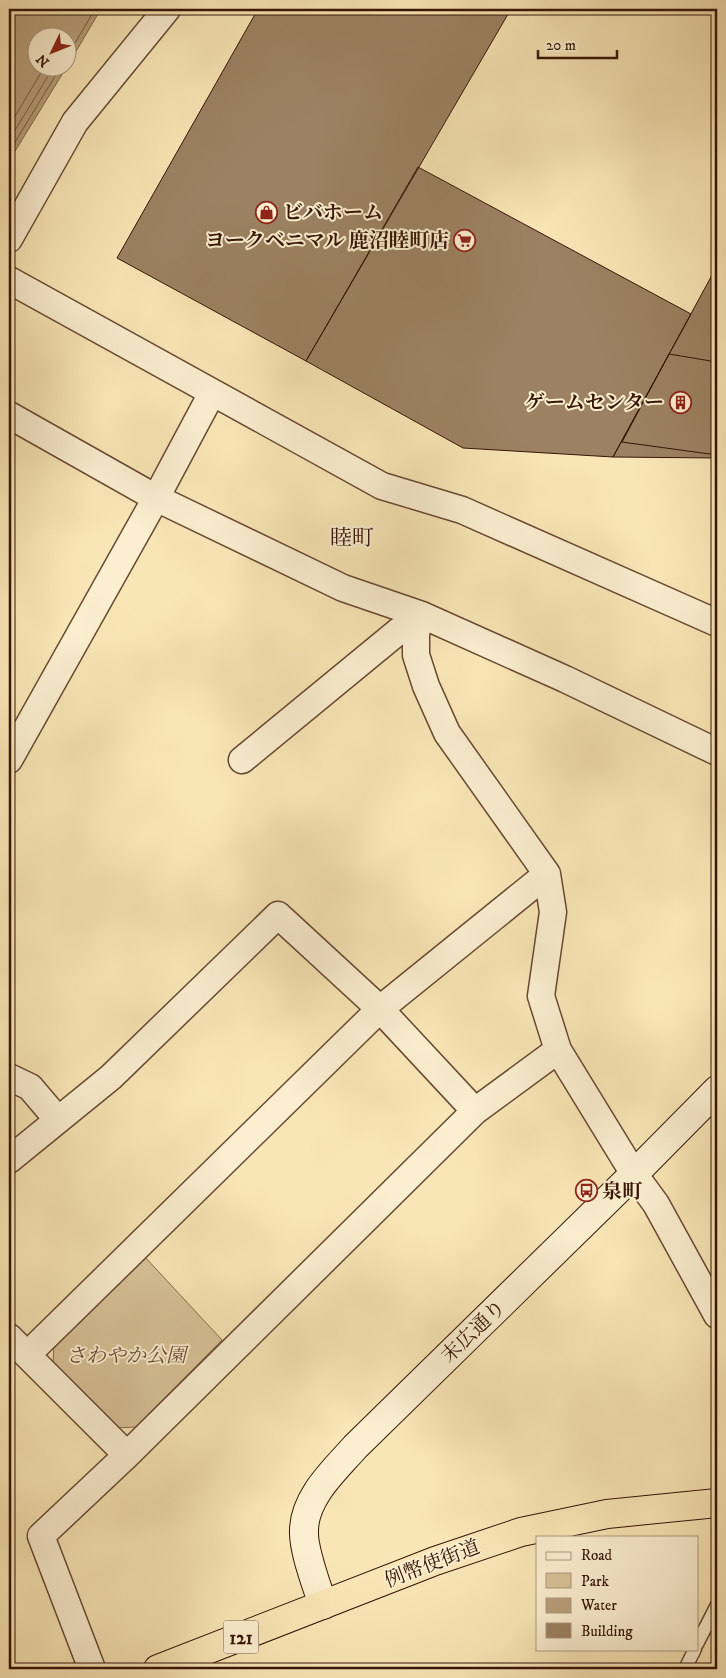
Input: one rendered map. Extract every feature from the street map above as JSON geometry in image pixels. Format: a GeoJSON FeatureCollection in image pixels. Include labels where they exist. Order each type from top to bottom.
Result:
{"type":"FeatureCollection","features":[{"type":"Feature","properties":{"kind":"highway","name":"例幣使街道"},"geometry":{"type":"LineString","coordinates":[[158,1669],[435,1561],[521,1532],[607,1514],[717,1503]]}},
{"type":"Feature","properties":{"kind":"street"},"geometry":{"type":"LineString","coordinates":[[9,238],[75,122],[167,9]]}},
{"type":"Feature","properties":{"kind":"street"},"geometry":{"type":"LineString","coordinates":[[9,280],[382,486],[462,510],[717,623]]}},
{"type":"Feature","properties":{"kind":"street"},"geometry":{"type":"LineString","coordinates":[[9,760],[156,498],[212,392]]}},
{"type":"Feature","properties":{"kind":"street"},"geometry":{"type":"LineString","coordinates":[[9,415],[156,498],[419,624],[566,679],[717,752]]}},
{"type":"Feature","properties":{"kind":"street"},"geometry":{"type":"LineString","coordinates":[[242,760],[400,630],[419,624]]}},
{"type":"Feature","properties":{"kind":"street"},"geometry":{"type":"LineString","coordinates":[[419,624],[416,656],[426,686],[447,733],[547,874],[553,912],[541,996],[558,1050],[634,1174],[656,1204],[717,1315]]}},
{"type":"Feature","properties":{"kind":"street"},"geometry":{"type":"LineString","coordinates":[[127,1455],[18,1346],[380,1009],[547,874]]}},
{"type":"Feature","properties":{"kind":"street"},"geometry":{"type":"LineString","coordinates":[[9,1160],[111,1077],[278,914],[380,1009],[475,1112]]}},
{"type":"Feature","properties":{"kind":"street"},"geometry":{"type":"LineString","coordinates":[[92,1669],[41,1536],[127,1455],[475,1112],[558,1050]]}},
{"type":"Feature","properties":{"kind":"street"},"geometry":{"type":"LineString","coordinates":[[9,1077],[30,1088],[58,1120]]}},
{"type":"Feature","properties":{"kind":"street","name":"末広通り"},"geometry":{"type":"LineString","coordinates":[[323,1605],[304,1532],[309,1506],[328,1478],[362,1440],[634,1174],[717,1090]]}},
{"type":"Feature","properties":{"kind":"lane"},"geometry":{"type":"LineString","coordinates":[[698,1642],[717,1605]]}},
{"type":"Feature","properties":{"kind":"lane"},"geometry":{"type":"LineString","coordinates":[[685,1669],[694,1650]]}},
{"type":"Feature","properties":{"kind":"green space","name":"さわやか公園"},"geometry":{"type":"Polygon","coordinates":[[[144,1256],[222,1340],[136,1427],[114,1428],[53,1365],[54,1344],[144,1256]]]}},
{"type":"Feature","properties":{"kind":"water"},"geometry":{"type":"Polygon","coordinates":[[[9,9],[101,9],[78,48],[78,28],[28,28],[28,78],[60,78],[9,161],[9,9]]]}},
{"type":"Feature","properties":{"kind":"building","name":"ビバホーム"},"geometry":{"type":"Polygon","coordinates":[[[258,9],[511,9],[306,361],[117,258],[258,9]]]}},
{"type":"Feature","properties":{"kind":"building","name":"ヨークベニマル 鹿沼睦町店"},"geometry":{"type":"Polygon","coordinates":[[[418,167],[691,314],[613,457],[463,448],[306,361],[418,167]]]}},
{"type":"Feature","properties":{"kind":"building","name":"ゲームセンター"},"geometry":{"type":"Polygon","coordinates":[[[717,266],[717,458],[613,457],[669,354],[717,266]]]}},
{"type":"Feature","properties":{"kind":"building","name":"ゲームセンター"},"geometry":{"type":"Polygon","coordinates":[[[669,354],[717,362],[717,455],[622,442],[669,354]]]}},
{"type":"Feature","properties":{"kind":"place","name":"ビバホーム"},"geometry":{"type":"Point","coordinates":[267,212]}},
{"type":"Feature","properties":{"kind":"place","name":"ヨークベニマル 鹿沼睦町店"},"geometry":{"type":"Point","coordinates":[465,240]}},
{"type":"Feature","properties":{"kind":"place","name":"ゲームセンター"},"geometry":{"type":"Point","coordinates":[680,402]}},
{"type":"Feature","properties":{"kind":"place","name":"泉町"},"geometry":{"type":"Point","coordinates":[586,1191]}},
{"type":"Feature","properties":{"kind":"district","name":"睦町"},"geometry":{"type":"Point","coordinates":[352,537]}}]}
